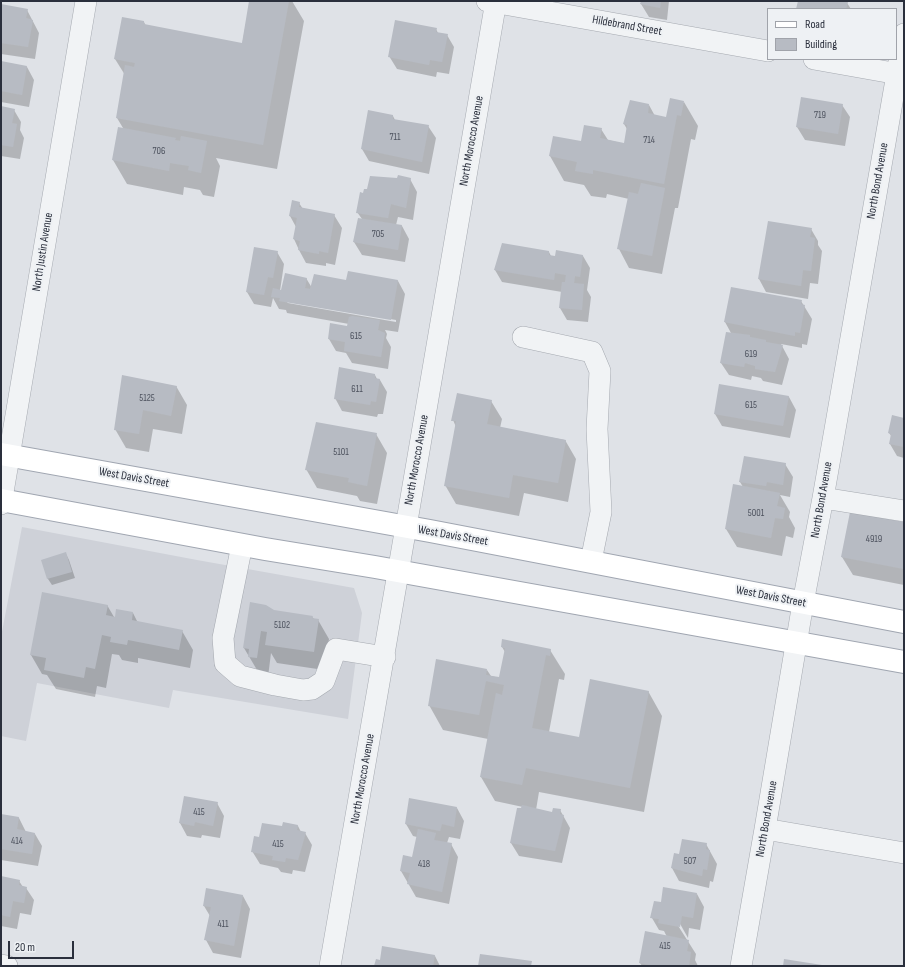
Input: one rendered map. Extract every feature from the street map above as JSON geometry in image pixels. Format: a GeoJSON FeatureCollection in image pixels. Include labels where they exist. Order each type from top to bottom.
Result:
{"type":"FeatureCollection","features":[{"type":"Feature","properties":{"kind":"main road","name":"West Davis Street"},"geometry":{"type":"LineString","coordinates":[[5,455],[591,561],[904,622]]}},
{"type":"Feature","properties":{"kind":"main road"},"geometry":{"type":"LineString","coordinates":[[1,501],[904,662]]}},
{"type":"Feature","properties":{"kind":"street","name":"North Justin Avenue"},"geometry":{"type":"LineString","coordinates":[[1,501],[5,455],[86,1]]}},
{"type":"Feature","properties":{"kind":"street","name":"Hildebrand Street"},"geometry":{"type":"LineString","coordinates":[[493,2],[767,51]]}},
{"type":"Feature","properties":{"kind":"street","name":"North Morocco Avenue"},"geometry":{"type":"LineString","coordinates":[[330,966],[406,527],[493,2]]}},
{"type":"Feature","properties":{"kind":"street","name":"North Bond Avenue"},"geometry":{"type":"LineString","coordinates":[[741,966],[803,603],[900,74],[904,34]]}},
{"type":"Feature","properties":{"kind":"street"},"geometry":{"type":"LineString","coordinates":[[820,60],[900,74]]}},
{"type":"Feature","properties":{"kind":"street"},"geometry":{"type":"LineString","coordinates":[[523,337],[592,352],[600,372],[597,429],[601,512],[591,561]]}},
{"type":"Feature","properties":{"kind":"street"},"geometry":{"type":"LineString","coordinates":[[823,498],[904,511]]}},
{"type":"Feature","properties":{"kind":"street"},"geometry":{"type":"LineString","coordinates":[[242,545],[223,638],[225,663],[240,676],[275,685],[303,690],[312,689],[324,681],[336,649],[384,657]]}},
{"type":"Feature","properties":{"kind":"street"},"geometry":{"type":"LineString","coordinates":[[765,829],[904,853]]}},
{"type":"Feature","properties":{"kind":"street"},"geometry":{"type":"LineString","coordinates":[[1,965],[7,966]]}},
{"type":"Feature","properties":{"kind":"shaded area"},"geometry":{"type":"Polygon","coordinates":[[[22,527],[354,588],[362,613],[348,719],[173,690],[169,708],[37,683],[26,741],[1,736],[1,637],[22,527]]]}},
{"type":"Feature","properties":{"kind":"building"},"geometry":{"type":"Polygon","coordinates":[[[249,1],[289,1],[263,145],[116,118],[125,65],[134,67],[135,63],[114,59],[122,17],[144,21],[144,24],[242,43],[249,1]]]}},
{"type":"Feature","properties":{"kind":"building"},"geometry":{"type":"Polygon","coordinates":[[[641,1],[661,1],[660,8],[640,4],[641,1]]]}},
{"type":"Feature","properties":{"kind":"building"},"geometry":{"type":"Polygon","coordinates":[[[798,1],[848,2],[846,8],[796,8],[798,1]]]}},
{"type":"Feature","properties":{"kind":"building"},"geometry":{"type":"Polygon","coordinates":[[[1,4],[28,9],[26,18],[33,20],[28,47],[1,43],[1,4]]]}},
{"type":"Feature","properties":{"kind":"building"},"geometry":{"type":"Polygon","coordinates":[[[395,20],[437,28],[436,32],[448,34],[442,62],[430,60],[429,65],[388,57],[395,20]]]}},
{"type":"Feature","properties":{"kind":"building"},"geometry":{"type":"Polygon","coordinates":[[[1,61],[27,66],[22,95],[1,91],[1,61]]]}},
{"type":"Feature","properties":{"kind":"building"},"geometry":{"type":"Polygon","coordinates":[[[801,97],[843,104],[838,134],[796,127],[801,97]]]}},
{"type":"Feature","properties":{"kind":"building"},"geometry":{"type":"Polygon","coordinates":[[[670,98],[684,101],[681,116],[677,115],[664,184],[593,170],[593,174],[575,171],[577,162],[549,156],[553,136],[581,141],[584,125],[602,128],[600,138],[624,143],[627,125],[623,124],[630,100],[649,104],[648,113],[666,117],[670,98]]]}},
{"type":"Feature","properties":{"kind":"building"},"geometry":{"type":"Polygon","coordinates":[[[1,106],[15,109],[12,123],[17,124],[13,147],[1,145],[1,106]]]}},
{"type":"Feature","properties":{"kind":"building"},"geometry":{"type":"Polygon","coordinates":[[[368,110],[393,115],[393,119],[429,125],[422,162],[361,149],[368,110]]]}},
{"type":"Feature","properties":{"kind":"building"},"geometry":{"type":"Polygon","coordinates":[[[118,127],[176,138],[175,140],[180,141],[181,136],[207,141],[201,173],[188,170],[189,166],[170,163],[169,171],[112,160],[118,127]]]}},
{"type":"Feature","properties":{"kind":"building"},"geometry":{"type":"Polygon","coordinates":[[[398,175],[411,178],[406,208],[391,204],[388,218],[356,213],[360,192],[363,193],[364,189],[367,189],[370,176],[397,178],[398,175]]]}},
{"type":"Feature","properties":{"kind":"building"},"geometry":{"type":"Polygon","coordinates":[[[641,183],[665,188],[652,256],[617,249],[629,192],[638,194],[641,183]]]}},
{"type":"Feature","properties":{"kind":"building"},"geometry":{"type":"Polygon","coordinates":[[[292,200],[300,202],[299,207],[335,214],[328,253],[319,251],[319,254],[298,250],[300,241],[293,239],[297,218],[289,216],[292,200]]]}},
{"type":"Feature","properties":{"kind":"building"},"geometry":{"type":"Polygon","coordinates":[[[358,218],[402,225],[398,250],[353,242],[358,218]]]}},
{"type":"Feature","properties":{"kind":"building"},"geometry":{"type":"Polygon","coordinates":[[[768,221],[812,228],[810,237],[815,238],[811,271],[803,270],[801,286],[758,279],[768,221]]]}},
{"type":"Feature","properties":{"kind":"building"},"geometry":{"type":"Polygon","coordinates":[[[502,243],[549,251],[549,255],[555,256],[556,250],[583,255],[580,277],[575,276],[574,283],[584,284],[582,310],[559,308],[562,282],[565,282],[566,275],[555,273],[554,280],[494,270],[502,243]]]}},
{"type":"Feature","properties":{"kind":"building"},"geometry":{"type":"Polygon","coordinates":[[[254,247],[278,251],[273,278],[268,277],[264,295],[246,292],[254,247]]]}},
{"type":"Feature","properties":{"kind":"building"},"geometry":{"type":"Polygon","coordinates":[[[348,271],[398,280],[391,320],[279,301],[280,298],[271,297],[273,288],[281,290],[285,273],[307,278],[305,288],[310,289],[314,274],[346,280],[348,271]]]}},
{"type":"Feature","properties":{"kind":"building"},"geometry":{"type":"Polygon","coordinates":[[[731,287],[802,300],[801,304],[805,305],[800,333],[795,332],[795,336],[724,322],[731,287]]]}},
{"type":"Feature","properties":{"kind":"building"},"geometry":{"type":"Polygon","coordinates":[[[352,316],[380,320],[378,330],[385,333],[381,357],[344,351],[345,342],[328,339],[330,323],[347,326],[349,317],[352,316]]]}},
{"type":"Feature","properties":{"kind":"building"},"geometry":{"type":"Polygon","coordinates":[[[726,332],[750,335],[750,337],[766,340],[766,342],[783,345],[775,372],[755,369],[755,366],[745,363],[744,367],[720,363],[726,332]]]}},
{"type":"Feature","properties":{"kind":"building"},"geometry":{"type":"Polygon","coordinates":[[[339,367],[375,374],[375,378],[380,379],[376,402],[371,401],[370,405],[334,399],[339,367]]]}},
{"type":"Feature","properties":{"kind":"building"},"geometry":{"type":"Polygon","coordinates":[[[122,375],[177,386],[171,416],[143,410],[139,434],[114,430],[122,375]]]}},
{"type":"Feature","properties":{"kind":"building"},"geometry":{"type":"Polygon","coordinates":[[[719,384],[789,396],[783,426],[714,414],[719,384]]]}},
{"type":"Feature","properties":{"kind":"building"},"geometry":{"type":"Polygon","coordinates":[[[457,393],[492,400],[487,424],[566,440],[558,483],[513,475],[509,498],[444,486],[456,421],[451,421],[457,393]]]}},
{"type":"Feature","properties":{"kind":"building"},"geometry":{"type":"Polygon","coordinates":[[[892,415],[904,418],[904,447],[889,444],[891,434],[888,433],[892,415]]]}},
{"type":"Feature","properties":{"kind":"building"},"geometry":{"type":"Polygon","coordinates":[[[316,422],[377,433],[367,486],[348,482],[349,478],[305,470],[316,422]]]}},
{"type":"Feature","properties":{"kind":"building"},"geometry":{"type":"Polygon","coordinates":[[[744,456],[786,463],[783,485],[767,482],[766,486],[739,482],[744,456]]]}},
{"type":"Feature","properties":{"kind":"building"},"geometry":{"type":"Polygon","coordinates":[[[733,484],[780,493],[777,506],[785,508],[783,519],[775,518],[771,538],[725,529],[733,484]]]}},
{"type":"Feature","properties":{"kind":"building"},"geometry":{"type":"Polygon","coordinates":[[[850,512],[904,522],[904,569],[841,557],[850,512]]]}},
{"type":"Feature","properties":{"kind":"building"},"geometry":{"type":"Polygon","coordinates":[[[66,552],[72,572],[47,579],[41,560],[66,552]]]}},
{"type":"Feature","properties":{"kind":"building"},"geometry":{"type":"Polygon","coordinates":[[[42,592],[108,605],[106,615],[115,617],[116,609],[133,612],[132,620],[183,630],[179,650],[128,640],[127,645],[110,642],[111,637],[102,635],[95,669],[86,667],[84,678],[44,670],[46,658],[30,655],[42,592]]]}},
{"type":"Feature","properties":{"kind":"building"},"geometry":{"type":"Polygon","coordinates":[[[250,602],[266,605],[274,610],[313,616],[312,618],[319,619],[314,652],[265,645],[267,632],[261,631],[257,658],[248,657],[249,649],[243,648],[250,602]]]}},
{"type":"Feature","properties":{"kind":"building"},"geometry":{"type":"Polygon","coordinates":[[[502,639],[551,649],[550,656],[546,655],[532,728],[579,737],[590,679],[649,691],[630,788],[526,768],[522,785],[480,777],[496,693],[502,695],[504,685],[486,681],[479,715],[428,706],[436,659],[487,669],[486,675],[499,677],[505,648],[501,647],[502,639]]]}},
{"type":"Feature","properties":{"kind":"building"},"geometry":{"type":"Polygon","coordinates":[[[184,796],[218,802],[213,826],[195,822],[194,826],[179,823],[184,796]]]}},
{"type":"Feature","properties":{"kind":"building"},"geometry":{"type":"Polygon","coordinates":[[[409,798],[457,807],[454,827],[442,824],[440,831],[405,824],[409,798]]]}},
{"type":"Feature","properties":{"kind":"building"},"geometry":{"type":"Polygon","coordinates":[[[522,805],[552,812],[553,808],[561,809],[560,814],[564,815],[555,851],[510,843],[517,808],[521,808],[522,805]]]}},
{"type":"Feature","properties":{"kind":"building"},"geometry":{"type":"Polygon","coordinates":[[[1,814],[19,817],[17,829],[35,833],[32,854],[1,849],[1,814]]]}},
{"type":"Feature","properties":{"kind":"building"},"geometry":{"type":"Polygon","coordinates":[[[283,822],[298,825],[297,830],[306,832],[298,860],[286,858],[285,862],[272,860],[273,856],[251,852],[254,836],[259,837],[262,823],[282,826],[283,822]]]}},
{"type":"Feature","properties":{"kind":"building"},"geometry":{"type":"Polygon","coordinates":[[[418,829],[436,833],[434,840],[452,843],[442,892],[407,884],[410,873],[400,871],[403,855],[412,857],[418,829]]]}},
{"type":"Feature","properties":{"kind":"building"},"geometry":{"type":"Polygon","coordinates":[[[682,839],[707,843],[706,849],[710,850],[707,870],[703,869],[702,876],[671,868],[674,853],[679,854],[682,839]]]}},
{"type":"Feature","properties":{"kind":"building"},"geometry":{"type":"Polygon","coordinates":[[[1,876],[20,880],[19,885],[27,887],[24,903],[13,901],[10,917],[1,915],[1,876]]]}},
{"type":"Feature","properties":{"kind":"building"},"geometry":{"type":"Polygon","coordinates":[[[663,887],[697,893],[693,918],[682,916],[680,927],[658,923],[659,919],[650,918],[654,901],[661,902],[663,887]]]}},
{"type":"Feature","properties":{"kind":"building"},"geometry":{"type":"Polygon","coordinates":[[[206,888],[243,895],[234,946],[204,940],[211,907],[203,906],[206,888]]]}},
{"type":"Feature","properties":{"kind":"building"},"geometry":{"type":"Polygon","coordinates":[[[645,931],[689,940],[687,951],[691,952],[689,966],[654,966],[639,963],[645,931]]]}},
{"type":"Feature","properties":{"kind":"building"},"geometry":{"type":"Polygon","coordinates":[[[382,946],[435,955],[433,966],[374,966],[376,959],[380,960],[382,946]]]}},
{"type":"Feature","properties":{"kind":"building"},"geometry":{"type":"Polygon","coordinates":[[[480,954],[532,961],[531,966],[478,966],[480,954]]]}},
{"type":"Feature","properties":{"kind":"building"},"geometry":{"type":"Polygon","coordinates":[[[784,959],[822,965],[822,966],[783,966],[784,959]]]}}]}
